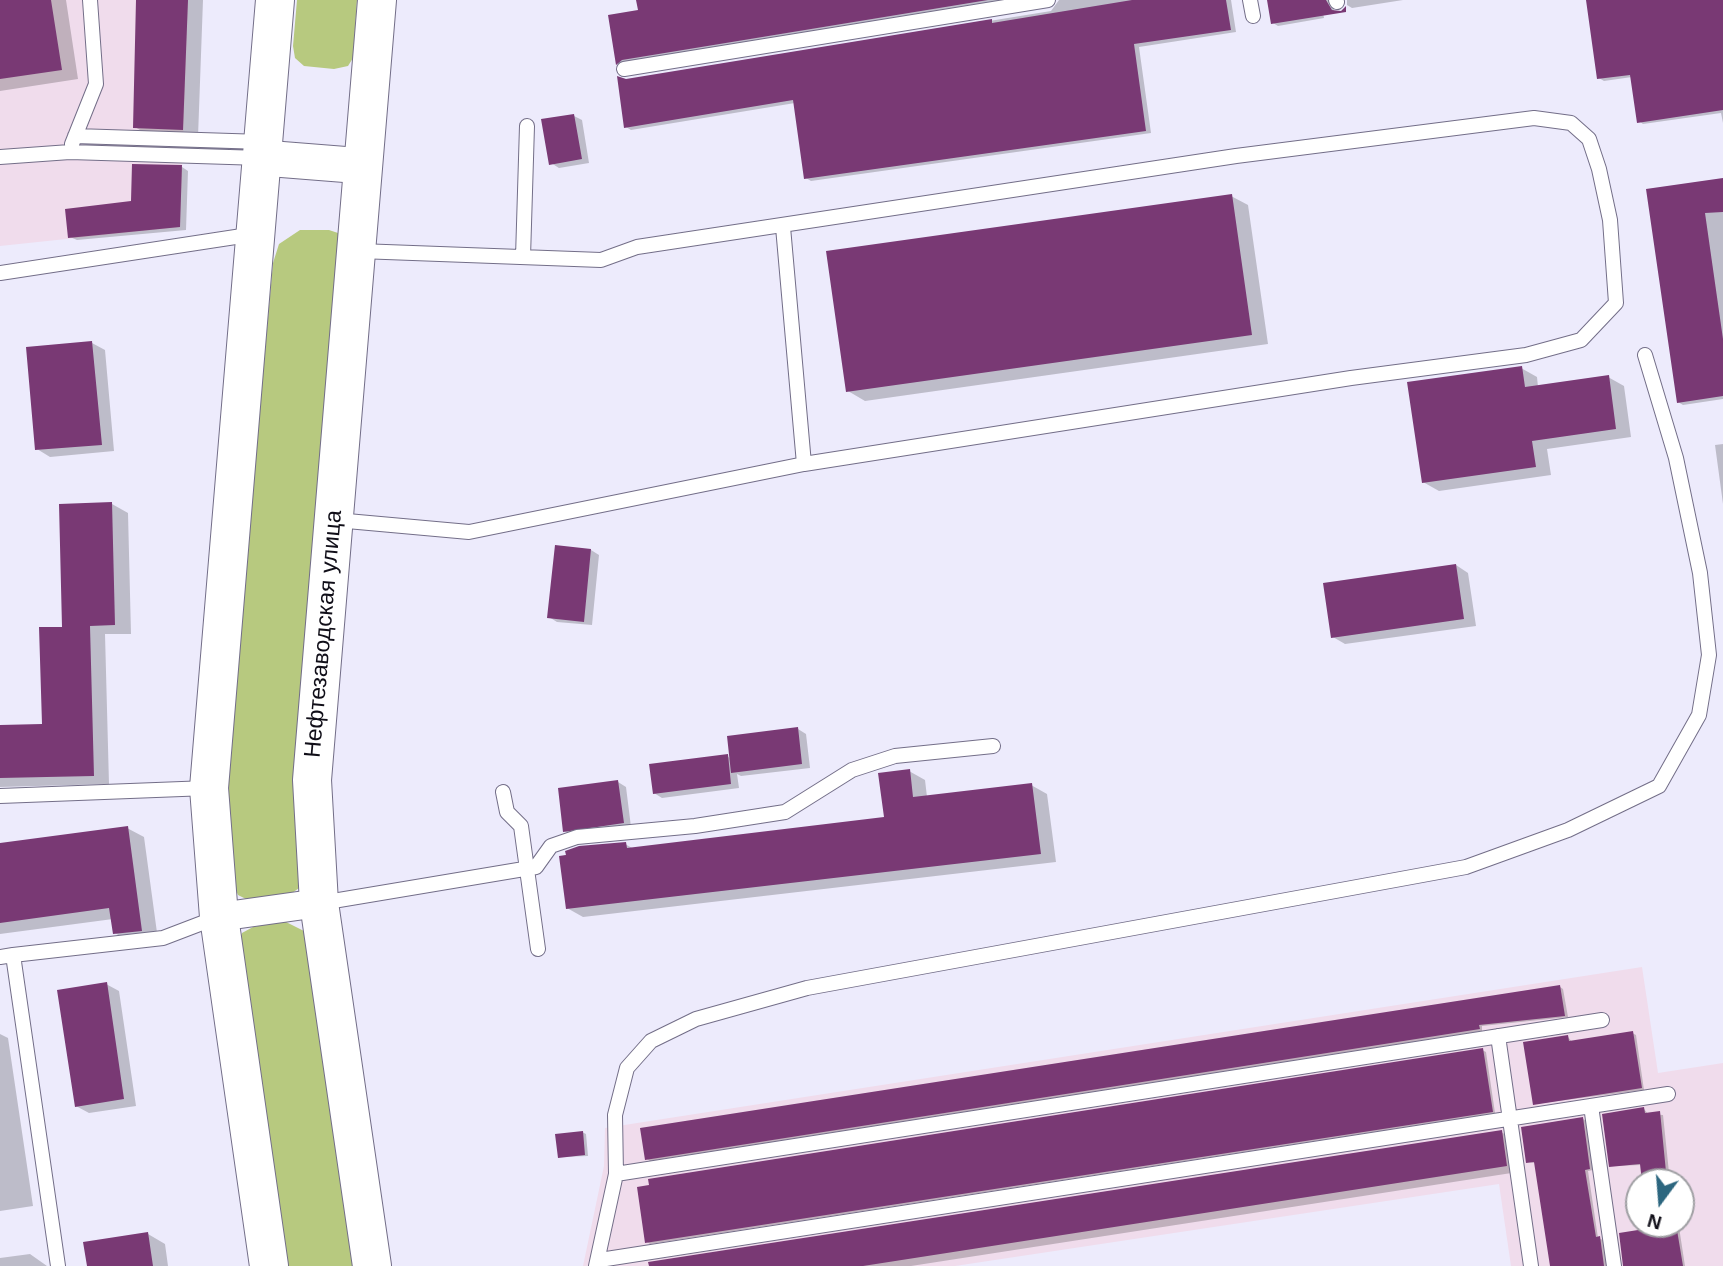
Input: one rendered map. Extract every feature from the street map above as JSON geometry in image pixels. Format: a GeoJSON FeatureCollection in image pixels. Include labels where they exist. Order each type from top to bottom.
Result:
{"type":"FeatureCollection","features":[{"type":"Feature","properties":{"kind":"main road"},"geometry":{"type":"LineString","coordinates":[[269,1266],[219,917],[209,788],[275,0]]}},
{"type":"Feature","properties":{"kind":"main road","name":"Нефтезаводская улица"},"geometry":{"type":"LineString","coordinates":[[372,1266],[319,903],[312,780],[377,0]]}},
{"type":"Feature","properties":{"kind":"street"},"geometry":{"type":"LineString","coordinates":[[264,150],[364,166]]}},
{"type":"Feature","properties":{"kind":"street"},"geometry":{"type":"LineString","coordinates":[[219,917],[319,903]]}},
{"type":"Feature","properties":{"kind":"lane"},"geometry":{"type":"LineString","coordinates":[[70,152],[96,84],[90,0]]}},
{"type":"Feature","properties":{"kind":"lane"},"geometry":{"type":"LineString","coordinates":[[624,69],[1048,0]]}},
{"type":"Feature","properties":{"kind":"lane"},"geometry":{"type":"LineString","coordinates":[[1251,0],[1253,16]]}},
{"type":"Feature","properties":{"kind":"lane"},"geometry":{"type":"LineString","coordinates":[[334,520],[470,532],[804,464],[1351,378],[1526,355],[1581,340],[1616,303],[1610,220],[1600,169],[1589,139],[1571,123],[1534,118],[1236,156],[638,247],[601,260],[357,251]]}},
{"type":"Feature","properties":{"kind":"lane"},"geometry":{"type":"LineString","coordinates":[[523,257],[527,126]]}},
{"type":"Feature","properties":{"kind":"lane"},"geometry":{"type":"LineString","coordinates":[[75,136],[264,150]]}},
{"type":"Feature","properties":{"kind":"lane"},"geometry":{"type":"LineString","coordinates":[[0,156],[70,152],[264,150]]}},
{"type":"Feature","properties":{"kind":"lane"},"geometry":{"type":"LineString","coordinates":[[783,227],[790,282],[804,464]]}},
{"type":"Feature","properties":{"kind":"lane"},"geometry":{"type":"LineString","coordinates":[[0,274],[257,234]]}},
{"type":"Feature","properties":{"kind":"lane"},"geometry":{"type":"LineString","coordinates":[[1645,355],[1676,458],[1700,573],[1709,655],[1699,715],[1659,786],[1568,830],[1466,867],[807,988],[696,1019],[651,1041],[627,1068],[615,1115],[616,1174],[598,1263],[1668,1094]]}},
{"type":"Feature","properties":{"kind":"lane"},"geometry":{"type":"LineString","coordinates":[[319,903],[536,867],[551,846],[578,837],[749,819],[785,812],[852,770],[895,756],[993,746]]}},
{"type":"Feature","properties":{"kind":"lane"},"geometry":{"type":"LineString","coordinates":[[0,796],[209,788]]}},
{"type":"Feature","properties":{"kind":"lane"},"geometry":{"type":"LineString","coordinates":[[503,792],[507,812],[521,827],[538,949]]}},
{"type":"Feature","properties":{"kind":"lane"},"geometry":{"type":"LineString","coordinates":[[58,1266],[6,956],[163,938],[219,917]]}},
{"type":"Feature","properties":{"kind":"lane"},"geometry":{"type":"LineString","coordinates":[[616,1174],[1602,1020]]}},
{"type":"Feature","properties":{"kind":"lane"},"geometry":{"type":"LineString","coordinates":[[1498,1036],[1531,1266]]}},
{"type":"Feature","properties":{"kind":"lane"},"geometry":{"type":"LineString","coordinates":[[1591,1106],[1614,1266]]}},
{"type":"Feature","properties":{"kind":"shaded area"},"geometry":{"type":"Polygon","coordinates":[[[0,0],[188,0],[180,227],[0,246],[0,0]]]}},
{"type":"Feature","properties":{"kind":"shaded area"},"geometry":{"type":"Polygon","coordinates":[[[1642,967],[1658,1073],[1723,1063],[1723,1266],[1511,1266],[1499,1184],[955,1266],[583,1266],[604,1166],[605,1128],[1642,967]]]}},
{"type":"Feature","properties":{"kind":"green space"},"geometry":{"type":"Polygon","coordinates":[[[297,0],[357,0],[353,58],[348,66],[334,69],[304,66],[295,58],[293,46],[297,0]]]}},
{"type":"Feature","properties":{"kind":"green space"},"geometry":{"type":"Polygon","coordinates":[[[300,230],[329,230],[338,233],[342,244],[299,888],[284,899],[250,901],[238,895],[232,881],[227,785],[230,737],[273,263],[279,244],[300,230]]]}},
{"type":"Feature","properties":{"kind":"green space"},"geometry":{"type":"Polygon","coordinates":[[[284,921],[306,932],[357,1266],[284,1266],[238,943],[242,933],[253,927],[284,921]]]}},
{"type":"Feature","properties":{"kind":"building"},"geometry":{"type":"Polygon","coordinates":[[[0,0],[51,0],[62,70],[0,79],[0,0]]]}},
{"type":"Feature","properties":{"kind":"building"},"geometry":{"type":"Polygon","coordinates":[[[136,0],[188,0],[183,130],[133,128],[136,0]]]}},
{"type":"Feature","properties":{"kind":"building"},"geometry":{"type":"Polygon","coordinates":[[[636,0],[988,0],[622,60],[616,65],[608,15],[638,10],[636,0]]]}},
{"type":"Feature","properties":{"kind":"building"},"geometry":{"type":"Polygon","coordinates":[[[1132,0],[1226,0],[1231,30],[1134,44],[1146,131],[804,179],[793,100],[624,128],[617,76],[626,79],[992,19],[992,23],[1132,0]]]}},
{"type":"Feature","properties":{"kind":"building"},"geometry":{"type":"Polygon","coordinates":[[[1267,0],[1326,0],[1332,10],[1341,11],[1346,6],[1346,12],[1271,24],[1267,0]]]}},
{"type":"Feature","properties":{"kind":"building"},"geometry":{"type":"Polygon","coordinates":[[[1586,0],[1723,0],[1723,110],[1637,123],[1630,75],[1597,79],[1586,0]]]}},
{"type":"Feature","properties":{"kind":"building"},"geometry":{"type":"Polygon","coordinates":[[[574,114],[582,159],[549,165],[541,119],[574,114]]]}},
{"type":"Feature","properties":{"kind":"building"},"geometry":{"type":"Polygon","coordinates":[[[132,164],[182,165],[180,227],[68,238],[65,209],[131,201],[132,164]]]}},
{"type":"Feature","properties":{"kind":"building"},"geometry":{"type":"Polygon","coordinates":[[[1723,178],[1723,212],[1705,213],[1723,339],[1723,396],[1677,403],[1646,189],[1723,178]]]}},
{"type":"Feature","properties":{"kind":"building"},"geometry":{"type":"Polygon","coordinates":[[[1232,194],[1252,335],[846,392],[826,251],[1232,194]]]}},
{"type":"Feature","properties":{"kind":"building"},"geometry":{"type":"Polygon","coordinates":[[[92,341],[102,445],[35,450],[26,347],[92,341]]]}},
{"type":"Feature","properties":{"kind":"building"},"geometry":{"type":"Polygon","coordinates":[[[1522,366],[1525,387],[1609,375],[1616,429],[1532,441],[1536,467],[1422,483],[1407,382],[1522,366]]]}},
{"type":"Feature","properties":{"kind":"building"},"geometry":{"type":"Polygon","coordinates":[[[112,502],[115,625],[90,626],[94,776],[0,778],[0,725],[42,724],[39,627],[62,627],[59,504],[112,502]]]}},
{"type":"Feature","properties":{"kind":"building"},"geometry":{"type":"Polygon","coordinates":[[[555,545],[591,549],[584,622],[547,618],[555,545]]]}},
{"type":"Feature","properties":{"kind":"building"},"geometry":{"type":"Polygon","coordinates":[[[1456,564],[1464,619],[1331,638],[1323,583],[1456,564]]]}},
{"type":"Feature","properties":{"kind":"building"},"geometry":{"type":"Polygon","coordinates":[[[798,727],[802,764],[731,773],[727,736],[798,727]]]}},
{"type":"Feature","properties":{"kind":"building"},"geometry":{"type":"Polygon","coordinates":[[[728,754],[731,784],[653,794],[649,764],[728,754]]]}},
{"type":"Feature","properties":{"kind":"building"},"geometry":{"type":"Polygon","coordinates":[[[910,769],[913,797],[1032,783],[1041,854],[566,909],[559,856],[566,855],[565,851],[579,846],[626,842],[627,848],[884,817],[878,773],[910,769]]]}},
{"type":"Feature","properties":{"kind":"building"},"geometry":{"type":"Polygon","coordinates":[[[618,780],[624,823],[563,832],[558,788],[618,780]]]}},
{"type":"Feature","properties":{"kind":"building"},"geometry":{"type":"Polygon","coordinates":[[[128,826],[142,931],[113,934],[109,908],[0,923],[0,843],[128,826]]]}},
{"type":"Feature","properties":{"kind":"building"},"geometry":{"type":"Polygon","coordinates":[[[107,982],[124,1099],[75,1107],[57,990],[107,982]]]}},
{"type":"Feature","properties":{"kind":"building"},"geometry":{"type":"Polygon","coordinates":[[[1560,985],[1565,1016],[1479,1025],[1480,1029],[645,1160],[640,1128],[1560,985]]]}},
{"type":"Feature","properties":{"kind":"building"},"geometry":{"type":"Polygon","coordinates":[[[1633,1031],[1642,1088],[1533,1105],[1523,1042],[1568,1035],[1569,1041],[1633,1031]]]}},
{"type":"Feature","properties":{"kind":"building"},"geometry":{"type":"Polygon","coordinates":[[[1483,1048],[1493,1112],[645,1243],[637,1187],[649,1185],[648,1179],[1483,1048]]]}},
{"type":"Feature","properties":{"kind":"building"},"geometry":{"type":"Polygon","coordinates":[[[1644,1107],[1645,1113],[1660,1111],[1666,1168],[1640,1168],[1640,1164],[1609,1167],[1602,1114],[1644,1107]]]}},
{"type":"Feature","properties":{"kind":"building"},"geometry":{"type":"Polygon","coordinates":[[[1583,1117],[1590,1169],[1585,1170],[1596,1237],[1600,1236],[1604,1266],[1550,1266],[1534,1162],[1526,1163],[1521,1127],[1583,1117]]]}},
{"type":"Feature","properties":{"kind":"building"},"geometry":{"type":"Polygon","coordinates":[[[1502,1130],[1507,1166],[863,1266],[649,1266],[648,1262],[1502,1130]]]}},
{"type":"Feature","properties":{"kind":"building"},"geometry":{"type":"Polygon","coordinates":[[[583,1131],[585,1155],[558,1158],[555,1134],[583,1131]]]}},
{"type":"Feature","properties":{"kind":"building"},"geometry":{"type":"Polygon","coordinates":[[[148,1232],[153,1266],[87,1266],[83,1242],[148,1232]]]}},
{"type":"Feature","properties":{"kind":"building"},"geometry":{"type":"Polygon","coordinates":[[[1625,1232],[1625,1238],[1678,1238],[1683,1266],[1623,1266],[1619,1233],[1625,1232]]]}}]}
